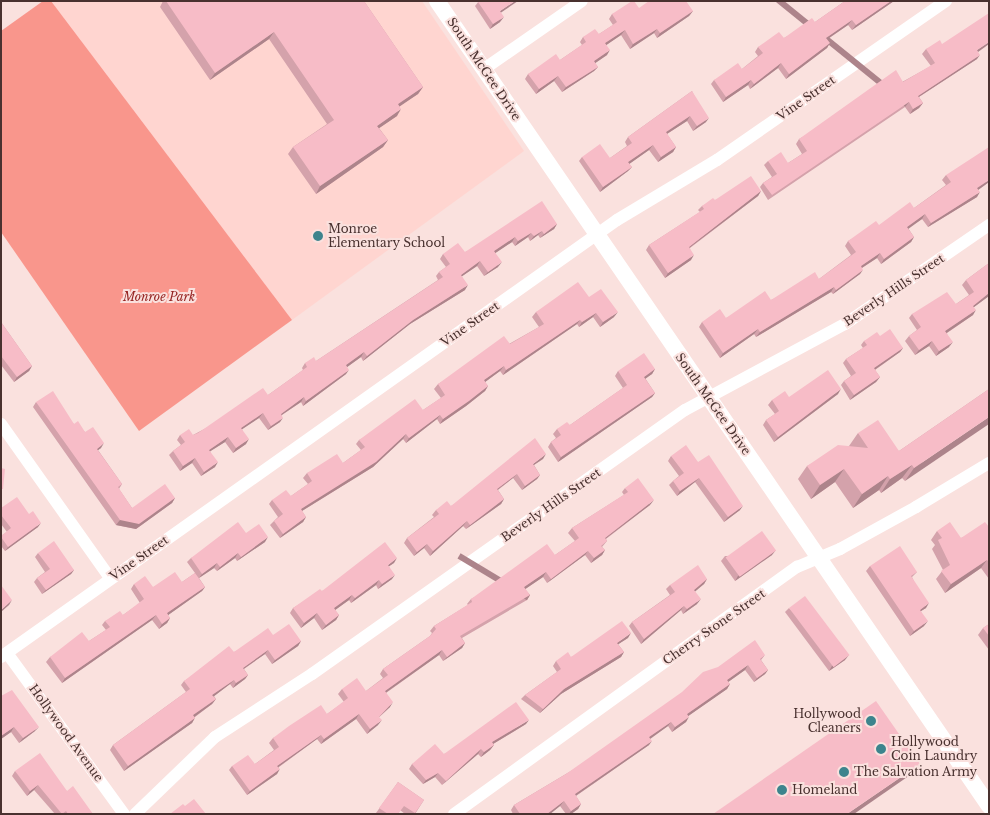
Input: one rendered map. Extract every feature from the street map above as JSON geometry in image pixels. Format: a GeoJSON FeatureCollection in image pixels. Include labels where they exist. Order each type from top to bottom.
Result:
{"type":"FeatureCollection","features":[{"type":"Feature","properties":{"kind":"street","name":"South McGee Drive"},"geometry":{"type":"LineString","coordinates":[[437,1],[989,806]]}},
{"type":"Feature","properties":{"kind":"street"},"geometry":{"type":"LineString","coordinates":[[484,69],[582,1]]}},
{"type":"Feature","properties":{"kind":"street","name":"Vine Street"},"geometry":{"type":"LineString","coordinates":[[4,655],[110,578],[597,235],[717,160],[946,1]]}},
{"type":"Feature","properties":{"kind":"street","name":"Beverly Hills Street"},"geometry":{"type":"LineString","coordinates":[[135,814],[215,737],[312,674],[708,396],[845,324],[989,226]]}},
{"type":"Feature","properties":{"kind":"street"},"geometry":{"type":"LineString","coordinates":[[1,424],[110,578]]}},
{"type":"Feature","properties":{"kind":"street","name":"Cherry Stone Street"},"geometry":{"type":"LineString","coordinates":[[454,814],[798,567],[930,500],[989,463]]}},
{"type":"Feature","properties":{"kind":"street","name":"Hollywood Avenue"},"geometry":{"type":"LineString","coordinates":[[4,655],[124,814]]}},
{"type":"Feature","properties":{"kind":"shaded area","name":"Monroe Elementary School"},"geometry":{"type":"Polygon","coordinates":[[[51,1],[422,1],[524,151],[292,320],[51,1]]]}},
{"type":"Feature","properties":{"kind":"green space","name":"Monroe Park"},"geometry":{"type":"Polygon","coordinates":[[[43,1],[51,1],[292,320],[139,431],[1,232],[1,31],[43,1]]]}},
{"type":"Feature","properties":{"kind":"building","name":"Monroe Elementary School"},"geometry":{"type":"Polygon","coordinates":[[[166,1],[364,1],[423,87],[398,104],[401,109],[377,126],[388,140],[320,186],[293,147],[334,120],[274,32],[215,73],[166,1]]]}},
{"type":"Feature","properties":{"kind":"building"},"geometry":{"type":"Polygon","coordinates":[[[479,1],[515,1],[500,11],[504,17],[493,24],[479,1]]]}},
{"type":"Feature","properties":{"kind":"building"},"geometry":{"type":"Polygon","coordinates":[[[632,1],[639,8],[649,1],[686,1],[693,11],[660,33],[657,29],[633,44],[625,30],[605,43],[610,50],[594,61],[598,67],[566,87],[558,76],[539,89],[528,74],[556,54],[560,60],[586,42],[583,37],[595,29],[599,34],[617,22],[612,14],[632,1]]]}},
{"type":"Feature","properties":{"kind":"building"},"geometry":{"type":"Polygon","coordinates":[[[845,1],[891,1],[856,25],[852,20],[826,38],[830,43],[789,74],[781,63],[754,84],[751,80],[726,97],[714,80],[738,63],[742,69],[763,53],[758,47],[779,32],[784,38],[812,18],[815,22],[845,1]]]}},
{"type":"Feature","properties":{"kind":"building"},"geometry":{"type":"Polygon","coordinates":[[[989,13],[989,42],[977,50],[980,55],[918,96],[923,103],[913,109],[909,102],[772,195],[763,183],[777,174],[768,161],[781,152],[788,163],[807,151],[799,139],[896,70],[903,82],[935,63],[926,49],[940,40],[942,44],[989,13]]]}},
{"type":"Feature","properties":{"kind":"building"},"geometry":{"type":"Polygon","coordinates":[[[692,91],[709,118],[697,126],[690,116],[666,132],[676,147],[661,157],[653,145],[628,162],[632,167],[603,187],[582,157],[600,144],[610,158],[632,143],[628,137],[692,91]]]}},
{"type":"Feature","properties":{"kind":"building"},"geometry":{"type":"Polygon","coordinates":[[[989,147],[989,180],[977,188],[980,192],[931,223],[925,214],[907,227],[914,237],[884,259],[880,253],[861,266],[863,270],[836,290],[834,287],[760,332],[758,329],[723,353],[702,322],[720,309],[726,318],[765,291],[771,300],[815,272],[819,279],[856,252],[848,241],[876,221],[879,225],[910,202],[914,208],[951,182],[946,175],[989,147]]]}},
{"type":"Feature","properties":{"kind":"building"},"geometry":{"type":"Polygon","coordinates":[[[751,176],[761,191],[689,247],[694,255],[668,273],[649,245],[704,209],[702,206],[713,198],[715,200],[751,176]]]}},
{"type":"Feature","properties":{"kind":"building"},"geometry":{"type":"Polygon","coordinates":[[[542,201],[557,224],[544,234],[542,231],[534,236],[531,233],[518,241],[515,237],[494,251],[502,262],[488,272],[480,261],[461,275],[468,285],[413,320],[367,356],[364,352],[346,365],[349,370],[306,401],[304,397],[281,414],[283,418],[271,426],[263,413],[241,428],[249,439],[236,448],[228,437],[209,450],[218,462],[204,472],[195,458],[183,466],[173,451],[185,442],[180,435],[189,429],[193,435],[198,433],[263,388],[268,395],[307,367],[305,363],[314,357],[316,361],[443,277],[439,272],[450,264],[443,254],[458,243],[465,252],[542,201]]]}},
{"type":"Feature","properties":{"kind":"building"},"geometry":{"type":"Polygon","coordinates":[[[989,263],[989,293],[973,306],[976,310],[945,331],[953,342],[939,351],[932,341],[919,350],[909,336],[921,327],[912,314],[947,292],[956,304],[974,292],[966,280],[989,263]]]}},
{"type":"Feature","properties":{"kind":"building"},"geometry":{"type":"Polygon","coordinates":[[[578,282],[589,297],[601,289],[618,312],[603,322],[596,313],[582,322],[580,320],[506,370],[504,366],[484,380],[488,386],[469,401],[443,419],[440,415],[409,438],[406,434],[376,462],[301,509],[306,517],[283,534],[274,521],[283,514],[272,500],[286,490],[291,496],[312,481],[307,473],[337,454],[343,463],[365,447],[359,440],[415,399],[423,410],[445,395],[438,384],[504,336],[510,344],[544,324],[536,312],[578,282]]]}},
{"type":"Feature","properties":{"kind":"building"},"geometry":{"type":"Polygon","coordinates":[[[1,322],[32,366],[17,377],[1,356],[1,322]]]}},
{"type":"Feature","properties":{"kind":"building"},"geometry":{"type":"Polygon","coordinates":[[[890,329],[903,348],[874,368],[880,377],[854,395],[844,381],[856,373],[846,359],[867,345],[864,341],[877,332],[880,336],[890,329]]]}},
{"type":"Feature","properties":{"kind":"building"},"geometry":{"type":"Polygon","coordinates":[[[644,353],[655,369],[644,377],[655,393],[561,457],[551,442],[561,435],[557,429],[567,422],[570,425],[627,385],[618,371],[644,353]]]}},
{"type":"Feature","properties":{"kind":"building"},"geometry":{"type":"Polygon","coordinates":[[[828,370],[841,389],[778,437],[766,420],[779,411],[772,400],[785,391],[789,397],[828,370]]]}},
{"type":"Feature","properties":{"kind":"building"},"geometry":{"type":"Polygon","coordinates":[[[989,389],[989,417],[914,468],[912,465],[890,479],[888,476],[862,494],[844,469],[820,485],[807,466],[838,445],[868,448],[858,433],[878,420],[899,451],[989,389]]]}},
{"type":"Feature","properties":{"kind":"building"},"geometry":{"type":"Polygon","coordinates":[[[53,391],[74,424],[78,421],[85,432],[93,427],[104,443],[97,449],[122,484],[118,487],[132,508],[165,484],[175,498],[139,524],[120,520],[36,402],[53,391]]]}},
{"type":"Feature","properties":{"kind":"building"},"geometry":{"type":"Polygon","coordinates":[[[535,438],[546,454],[533,464],[540,475],[525,486],[517,474],[497,489],[504,499],[470,525],[467,521],[433,551],[427,544],[417,552],[407,538],[439,514],[436,510],[447,501],[451,506],[535,438]]]}},
{"type":"Feature","properties":{"kind":"building"},"geometry":{"type":"Polygon","coordinates":[[[686,445],[698,462],[709,455],[743,506],[728,517],[699,478],[680,491],[673,481],[684,473],[671,456],[686,445]]]}},
{"type":"Feature","properties":{"kind":"building"},"geometry":{"type":"Polygon","coordinates":[[[1,468],[5,469],[3,489],[1,489],[1,468]]]}},
{"type":"Feature","properties":{"kind":"building"},"geometry":{"type":"Polygon","coordinates":[[[638,478],[654,500],[605,538],[607,541],[601,546],[605,550],[594,558],[588,551],[551,579],[546,572],[524,587],[530,595],[460,636],[465,643],[447,657],[442,650],[385,691],[393,702],[379,717],[382,720],[370,729],[359,714],[324,739],[321,735],[277,766],[280,769],[250,791],[232,766],[248,755],[255,764],[279,747],[273,738],[321,705],[327,714],[348,698],[342,689],[357,678],[366,691],[388,675],[383,669],[430,636],[436,629],[434,626],[472,602],[471,599],[547,544],[555,555],[579,538],[572,528],[628,492],[625,488],[638,478]]]}},
{"type":"Feature","properties":{"kind":"building"},"geometry":{"type":"Polygon","coordinates":[[[17,497],[29,514],[33,511],[41,523],[8,547],[1,536],[11,528],[1,515],[1,508],[17,497]]]}},
{"type":"Feature","properties":{"kind":"building"},"geometry":{"type":"Polygon","coordinates":[[[238,522],[246,533],[259,524],[268,537],[241,557],[238,553],[220,567],[217,563],[202,574],[191,558],[238,522]]]}},
{"type":"Feature","properties":{"kind":"building"},"geometry":{"type":"Polygon","coordinates":[[[950,522],[961,538],[985,522],[989,527],[989,562],[987,560],[951,584],[941,571],[950,565],[938,540],[942,538],[937,531],[950,522]]]}},
{"type":"Feature","properties":{"kind":"building"},"geometry":{"type":"Polygon","coordinates":[[[762,531],[776,550],[740,577],[726,557],[762,531]]]}},
{"type":"Feature","properties":{"kind":"building"},"geometry":{"type":"Polygon","coordinates":[[[54,541],[74,570],[46,590],[37,578],[50,569],[38,553],[54,541]]]}},
{"type":"Feature","properties":{"kind":"building"},"geometry":{"type":"Polygon","coordinates":[[[385,542],[397,558],[388,565],[395,575],[382,584],[379,580],[355,598],[352,595],[334,608],[339,615],[326,625],[317,613],[304,623],[293,608],[320,589],[322,591],[385,542]]]}},
{"type":"Feature","properties":{"kind":"building"},"geometry":{"type":"Polygon","coordinates":[[[900,546],[917,572],[911,576],[929,603],[920,610],[928,621],[914,631],[870,566],[900,546]]]}},
{"type":"Feature","properties":{"kind":"building"},"geometry":{"type":"Polygon","coordinates":[[[698,565],[707,579],[694,590],[701,599],[687,609],[684,606],[644,639],[632,622],[675,592],[670,585],[698,565]]]}},
{"type":"Feature","properties":{"kind":"building"},"geometry":{"type":"Polygon","coordinates":[[[175,572],[182,582],[195,573],[205,587],[167,613],[170,618],[162,624],[156,615],[65,678],[50,657],[82,632],[89,641],[110,627],[105,621],[120,611],[123,615],[144,599],[134,584],[145,576],[153,587],[175,572]]]}},
{"type":"Feature","properties":{"kind":"building"},"geometry":{"type":"Polygon","coordinates":[[[1,585],[12,600],[1,610],[1,585]]]}},
{"type":"Feature","properties":{"kind":"building"},"geometry":{"type":"Polygon","coordinates":[[[805,596],[850,655],[834,667],[789,608],[805,596]]]}},
{"type":"Feature","properties":{"kind":"building"},"geometry":{"type":"Polygon","coordinates":[[[622,621],[631,633],[617,643],[624,652],[564,689],[543,709],[525,695],[561,669],[556,661],[568,652],[571,657],[622,621]]]}},
{"type":"Feature","properties":{"kind":"building"},"geometry":{"type":"Polygon","coordinates":[[[289,624],[301,641],[275,660],[268,650],[243,668],[248,675],[236,683],[234,680],[212,695],[216,699],[193,715],[195,718],[128,766],[113,745],[190,689],[184,681],[229,646],[234,652],[268,628],[273,635],[289,624]]]}},
{"type":"Feature","properties":{"kind":"building"},"geometry":{"type":"Polygon","coordinates":[[[989,624],[989,636],[983,628],[989,624]]]}},
{"type":"Feature","properties":{"kind":"building"},"geometry":{"type":"Polygon","coordinates":[[[755,640],[765,655],[760,659],[768,670],[757,678],[748,665],[727,680],[730,684],[687,714],[689,717],[675,727],[671,722],[649,737],[652,741],[575,794],[581,804],[571,811],[564,801],[547,814],[520,814],[514,805],[566,774],[682,692],[703,672],[718,667],[755,640]]]}},
{"type":"Feature","properties":{"kind":"building"},"geometry":{"type":"Polygon","coordinates":[[[12,690],[39,727],[23,738],[14,727],[1,736],[1,696],[12,690]]]}},
{"type":"Feature","properties":{"kind":"building"},"geometry":{"type":"Polygon","coordinates":[[[876,701],[920,764],[847,814],[713,814],[876,701]]]}},
{"type":"Feature","properties":{"kind":"building"},"geometry":{"type":"Polygon","coordinates":[[[516,702],[529,720],[492,742],[494,745],[484,752],[481,749],[446,781],[438,773],[426,780],[412,764],[435,744],[444,754],[516,702]]]}},
{"type":"Feature","properties":{"kind":"building"},"geometry":{"type":"Polygon","coordinates":[[[40,753],[67,791],[73,786],[93,814],[68,814],[66,811],[62,814],[38,785],[30,791],[15,771],[40,753]]]}},
{"type":"Feature","properties":{"kind":"building"},"geometry":{"type":"Polygon","coordinates":[[[398,782],[424,800],[415,813],[404,806],[398,814],[388,814],[379,808],[398,782]]]}},
{"type":"Feature","properties":{"kind":"building"},"geometry":{"type":"Polygon","coordinates":[[[194,799],[206,814],[170,814],[183,804],[185,806],[194,799]]]}},
{"type":"Feature","properties":{"kind":"place","name":"Monroe Elementary School"},"geometry":{"type":"Point","coordinates":[318,236]}},
{"type":"Feature","properties":{"kind":"place","name":"Hollywood Cleaners"},"geometry":{"type":"Point","coordinates":[871,721]}},
{"type":"Feature","properties":{"kind":"place","name":"Hollywood Coin Laundry"},"geometry":{"type":"Point","coordinates":[881,749]}},
{"type":"Feature","properties":{"kind":"place","name":"The Salvation Army"},"geometry":{"type":"Point","coordinates":[844,772]}},
{"type":"Feature","properties":{"kind":"place","name":"Homeland"},"geometry":{"type":"Point","coordinates":[782,790]}}]}
